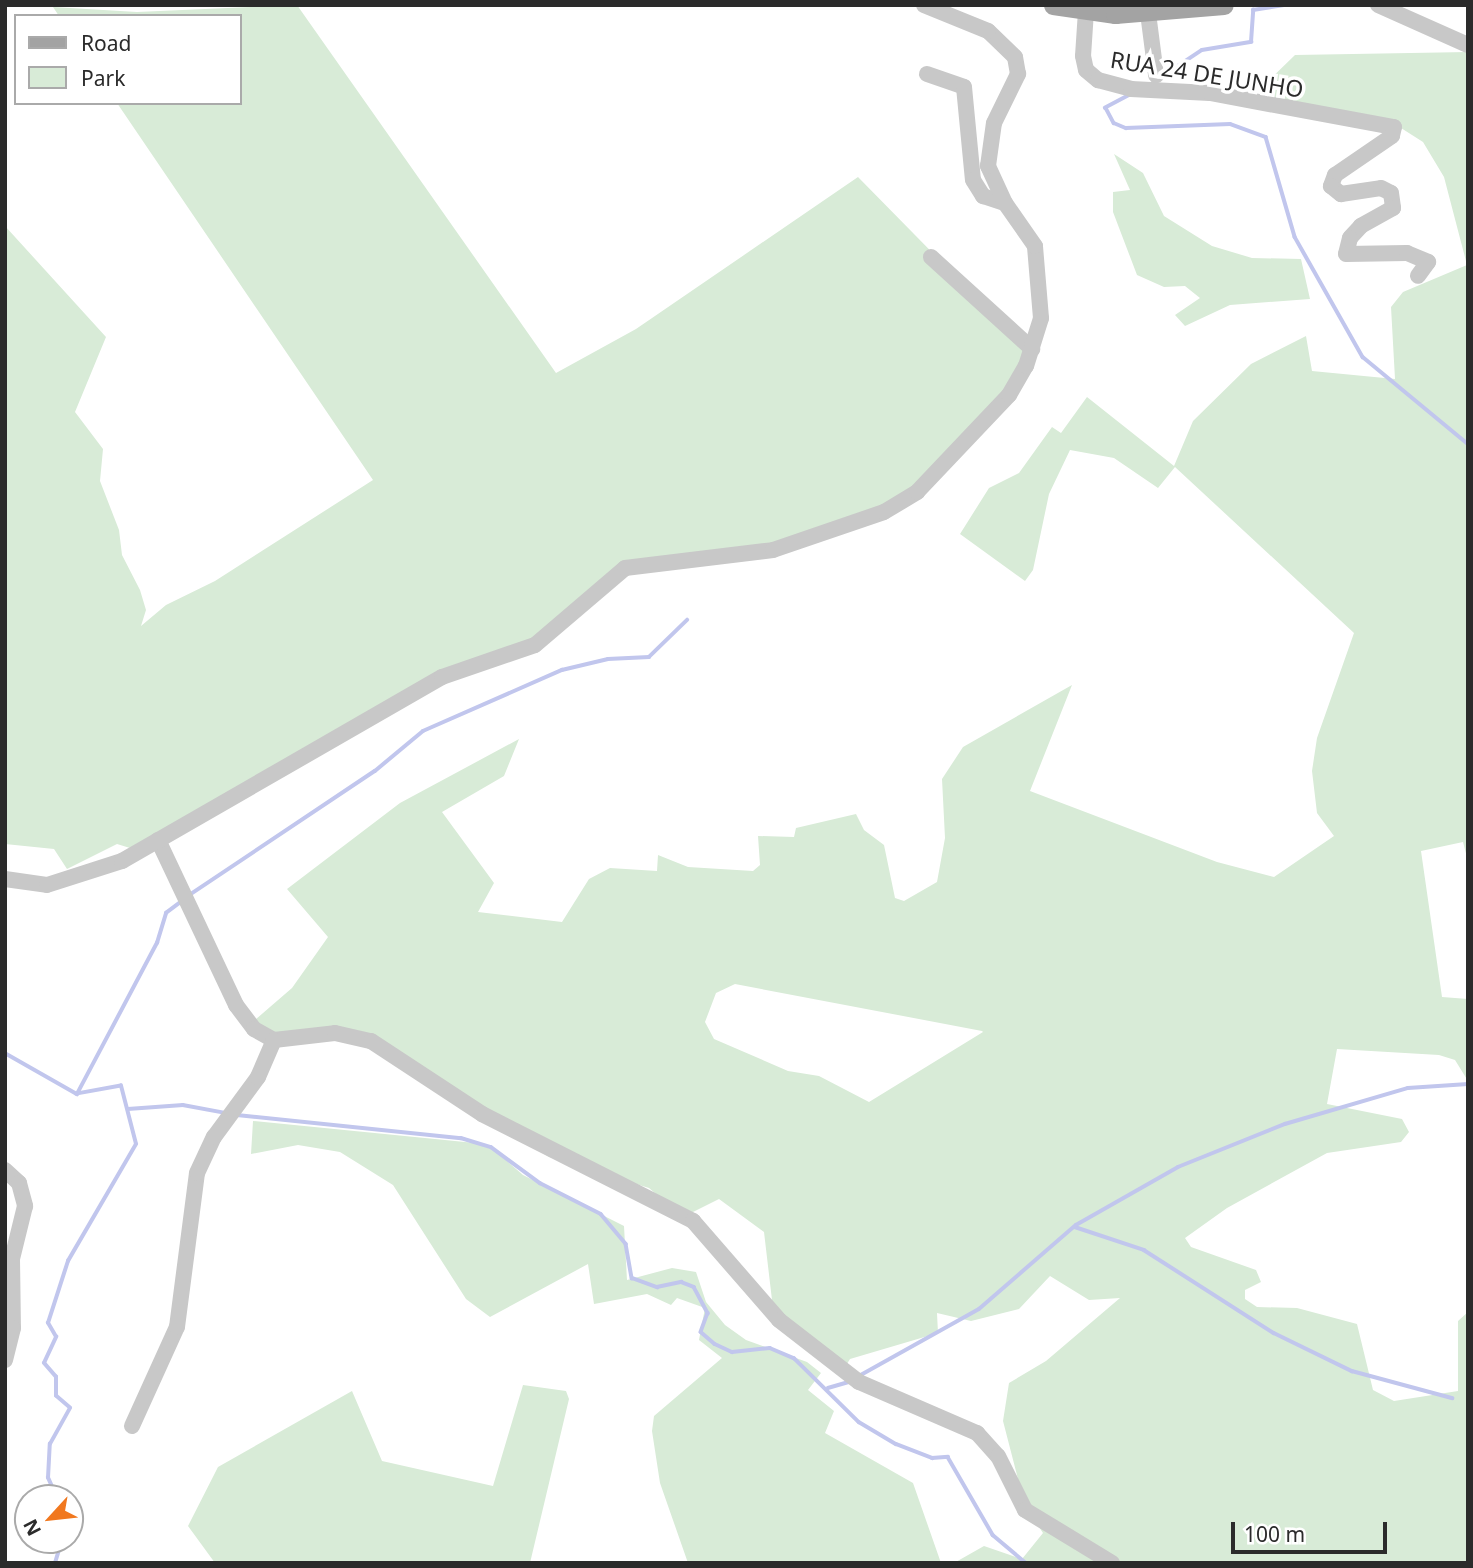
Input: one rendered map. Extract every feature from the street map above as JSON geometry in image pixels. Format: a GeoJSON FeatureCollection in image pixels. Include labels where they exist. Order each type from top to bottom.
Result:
{"type":"FeatureCollection","features":[{"type":"Feature","properties":{"kind":"main road"},"geometry":{"type":"LineString","coordinates":[[1053,5],[1086,11],[1147,13],[1224,5]]}},
{"type":"Feature","properties":{"kind":"street"},"geometry":{"type":"LineString","coordinates":[[5,879],[33,885],[68,881],[122,862],[442,677],[535,645],[625,568],[773,550],[900,505],[988,422],[1032,349],[1041,318],[1035,246],[1005,203],[988,166],[988,147],[1018,74],[1015,57],[988,31],[924,5]]}},
{"type":"Feature","properties":{"kind":"street"},"geometry":{"type":"LineString","coordinates":[[1378,5],[1468,45]]}},
{"type":"Feature","properties":{"kind":"street","name":"RUA 24 DE JUNHO"},"geometry":{"type":"LineString","coordinates":[[1086,11],[1083,55],[1086,70],[1097,80],[1384,122],[1394,127],[1392,136],[1331,182],[1341,194],[1381,188],[1396,201],[1350,238],[1346,254],[1407,253],[1428,262],[1418,276]]}},
{"type":"Feature","properties":{"kind":"street"},"geometry":{"type":"LineString","coordinates":[[1147,13],[1156,75]]}},
{"type":"Feature","properties":{"kind":"street"},"geometry":{"type":"LineString","coordinates":[[927,74],[964,87],[972,180],[983,196],[1005,203]]}},
{"type":"Feature","properties":{"kind":"street"},"geometry":{"type":"LineString","coordinates":[[931,257],[1032,349]]}},
{"type":"Feature","properties":{"kind":"street"},"geometry":{"type":"LineString","coordinates":[[158,840],[244,1020],[274,1040],[335,1033],[371,1041],[482,1114],[693,1222],[752,1295],[779,1320],[859,1382],[977,1433],[998,1456],[1025,1510],[1112,1563]]}},
{"type":"Feature","properties":{"kind":"street"},"geometry":{"type":"LineString","coordinates":[[132,1426],[177,1327],[197,1173],[214,1137],[258,1077],[274,1040]]}},
{"type":"Feature","properties":{"kind":"street"},"geometry":{"type":"LineString","coordinates":[[5,1170],[19,1183],[25,1206],[12,1259],[13,1328],[5,1360]]}},
{"type":"Feature","properties":{"kind":"green space"},"geometry":{"type":"Polygon","coordinates":[[[297,5],[556,373],[636,329],[858,177],[1027,349],[1029,368],[902,509],[820,538],[636,570],[551,631],[401,702],[130,848],[117,844],[67,869],[54,849],[5,844],[5,226],[106,337],[75,412],[103,449],[100,481],[119,530],[122,555],[140,590],[146,610],[141,626],[166,605],[215,581],[373,480],[118,105],[242,105],[242,14],[58,14],[53,7],[137,12],[297,5]]]}},
{"type":"Feature","properties":{"kind":"green space"},"geometry":{"type":"Polygon","coordinates":[[[1468,52],[1468,861],[1463,842],[1421,851],[1442,997],[1468,999],[1468,1081],[1455,1060],[1439,1055],[1337,1049],[1327,1104],[1402,1119],[1409,1132],[1401,1142],[1327,1153],[1227,1208],[1185,1238],[1191,1247],[1256,1270],[1261,1282],[1245,1290],[1245,1299],[1257,1307],[1297,1308],[1357,1324],[1373,1390],[1394,1401],[1458,1391],[1458,1321],[1468,1312],[1468,1563],[954,1563],[984,1546],[1022,1559],[1043,1533],[1025,1506],[1003,1421],[1009,1383],[1046,1361],[1120,1298],[1089,1300],[1050,1276],[1019,1309],[971,1321],[937,1313],[938,1333],[850,1359],[842,1372],[774,1317],[764,1232],[719,1199],[683,1217],[649,1188],[549,1157],[371,1045],[346,1037],[275,1038],[248,1026],[292,988],[328,937],[287,889],[400,803],[519,739],[504,776],[442,812],[494,883],[478,912],[562,922],[589,879],[610,868],[657,871],[658,855],[688,867],[753,871],[760,865],[758,836],[794,837],[796,828],[856,814],[864,830],[884,845],[895,898],[904,901],[937,882],[945,838],[942,779],[963,747],[1072,685],[1030,791],[1217,862],[1274,877],[1334,836],[1317,813],[1312,771],[1317,738],[1354,633],[1175,467],[1158,488],[1114,458],[1070,450],[1049,494],[1033,570],[1025,581],[960,534],[989,488],[1019,473],[1052,427],[1061,433],[1087,397],[1174,466],[1193,421],[1251,364],[1306,336],[1312,371],[1395,379],[1391,307],[1403,292],[1467,265],[1444,177],[1423,142],[1390,121],[1270,107],[1265,84],[1295,55],[1468,52]],[[735,984],[716,993],[705,1022],[714,1039],[788,1071],[819,1076],[869,1102],[982,1031],[735,984]]]}},
{"type":"Feature","properties":{"kind":"green space"},"geometry":{"type":"Polygon","coordinates":[[[1114,154],[1143,173],[1164,216],[1212,246],[1252,258],[1301,259],[1310,299],[1230,305],[1185,326],[1175,315],[1200,298],[1185,286],[1164,287],[1137,275],[1113,212],[1113,192],[1130,190],[1114,154]]]}},
{"type":"Feature","properties":{"kind":"green space"},"geometry":{"type":"Polygon","coordinates":[[[253,1121],[475,1143],[494,1150],[523,1175],[624,1226],[627,1280],[672,1268],[696,1272],[706,1302],[725,1325],[746,1340],[807,1362],[821,1373],[808,1390],[834,1411],[825,1433],[913,1483],[941,1563],[688,1563],[660,1483],[652,1431],[654,1416],[722,1358],[699,1340],[705,1308],[677,1298],[671,1305],[647,1294],[594,1304],[588,1264],[490,1317],[466,1299],[393,1185],[340,1152],[298,1145],[251,1154],[253,1121]]]}},
{"type":"Feature","properties":{"kind":"green space"},"geometry":{"type":"Polygon","coordinates":[[[523,1385],[566,1391],[569,1399],[530,1563],[215,1563],[188,1526],[218,1467],[352,1391],[382,1461],[493,1486],[523,1385]]]}},
{"type":"Feature","properties":{"kind":"waterway"},"geometry":{"type":"LineString","coordinates":[[1160,78],[1202,50],[1251,42],[1253,10],[1284,5]]}},
{"type":"Feature","properties":{"kind":"waterway"},"geometry":{"type":"LineString","coordinates":[[1132,94],[1106,108],[1114,123],[1126,128],[1230,124],[1266,137],[1295,237],[1363,357],[1468,444]]}},
{"type":"Feature","properties":{"kind":"waterway"},"geometry":{"type":"LineString","coordinates":[[191,894],[375,771],[423,731],[562,670],[608,659],[649,657],[687,620]]}},
{"type":"Feature","properties":{"kind":"waterway"},"geometry":{"type":"LineString","coordinates":[[77,1094],[157,943],[166,913],[182,901]]}},
{"type":"Feature","properties":{"kind":"waterway"},"geometry":{"type":"LineString","coordinates":[[5,1053],[77,1094]]}},
{"type":"Feature","properties":{"kind":"waterway"},"geometry":{"type":"LineString","coordinates":[[859,1376],[979,1309],[1076,1225],[1178,1167],[1285,1124],[1408,1088],[1468,1084]]}},
{"type":"Feature","properties":{"kind":"waterway"},"geometry":{"type":"LineString","coordinates":[[51,1484],[48,1478],[50,1444],[70,1408],[56,1396],[56,1377],[44,1363],[56,1337],[48,1323],[68,1261],[136,1144],[121,1086],[77,1094]]}},
{"type":"Feature","properties":{"kind":"waterway"},"geometry":{"type":"LineString","coordinates":[[128,1109],[183,1105],[226,1113]]}},
{"type":"Feature","properties":{"kind":"waterway"},"geometry":{"type":"LineString","coordinates":[[237,1115],[461,1138],[491,1147],[540,1183],[601,1214],[626,1244],[632,1278],[657,1287],[681,1282],[694,1287],[708,1313],[701,1332],[715,1344],[732,1352],[770,1348],[794,1358],[859,1422],[896,1444],[932,1458],[948,1457],[993,1535],[1026,1563]]}},
{"type":"Feature","properties":{"kind":"waterway"},"geometry":{"type":"LineString","coordinates":[[1075,1227],[1144,1250],[1274,1333],[1352,1371],[1452,1398]]}},
{"type":"Feature","properties":{"kind":"waterway"},"geometry":{"type":"LineString","coordinates":[[828,1388],[849,1382]]}},
{"type":"Feature","properties":{"kind":"waterway"},"geometry":{"type":"LineString","coordinates":[[55,1563],[58,1554]]}}]}
